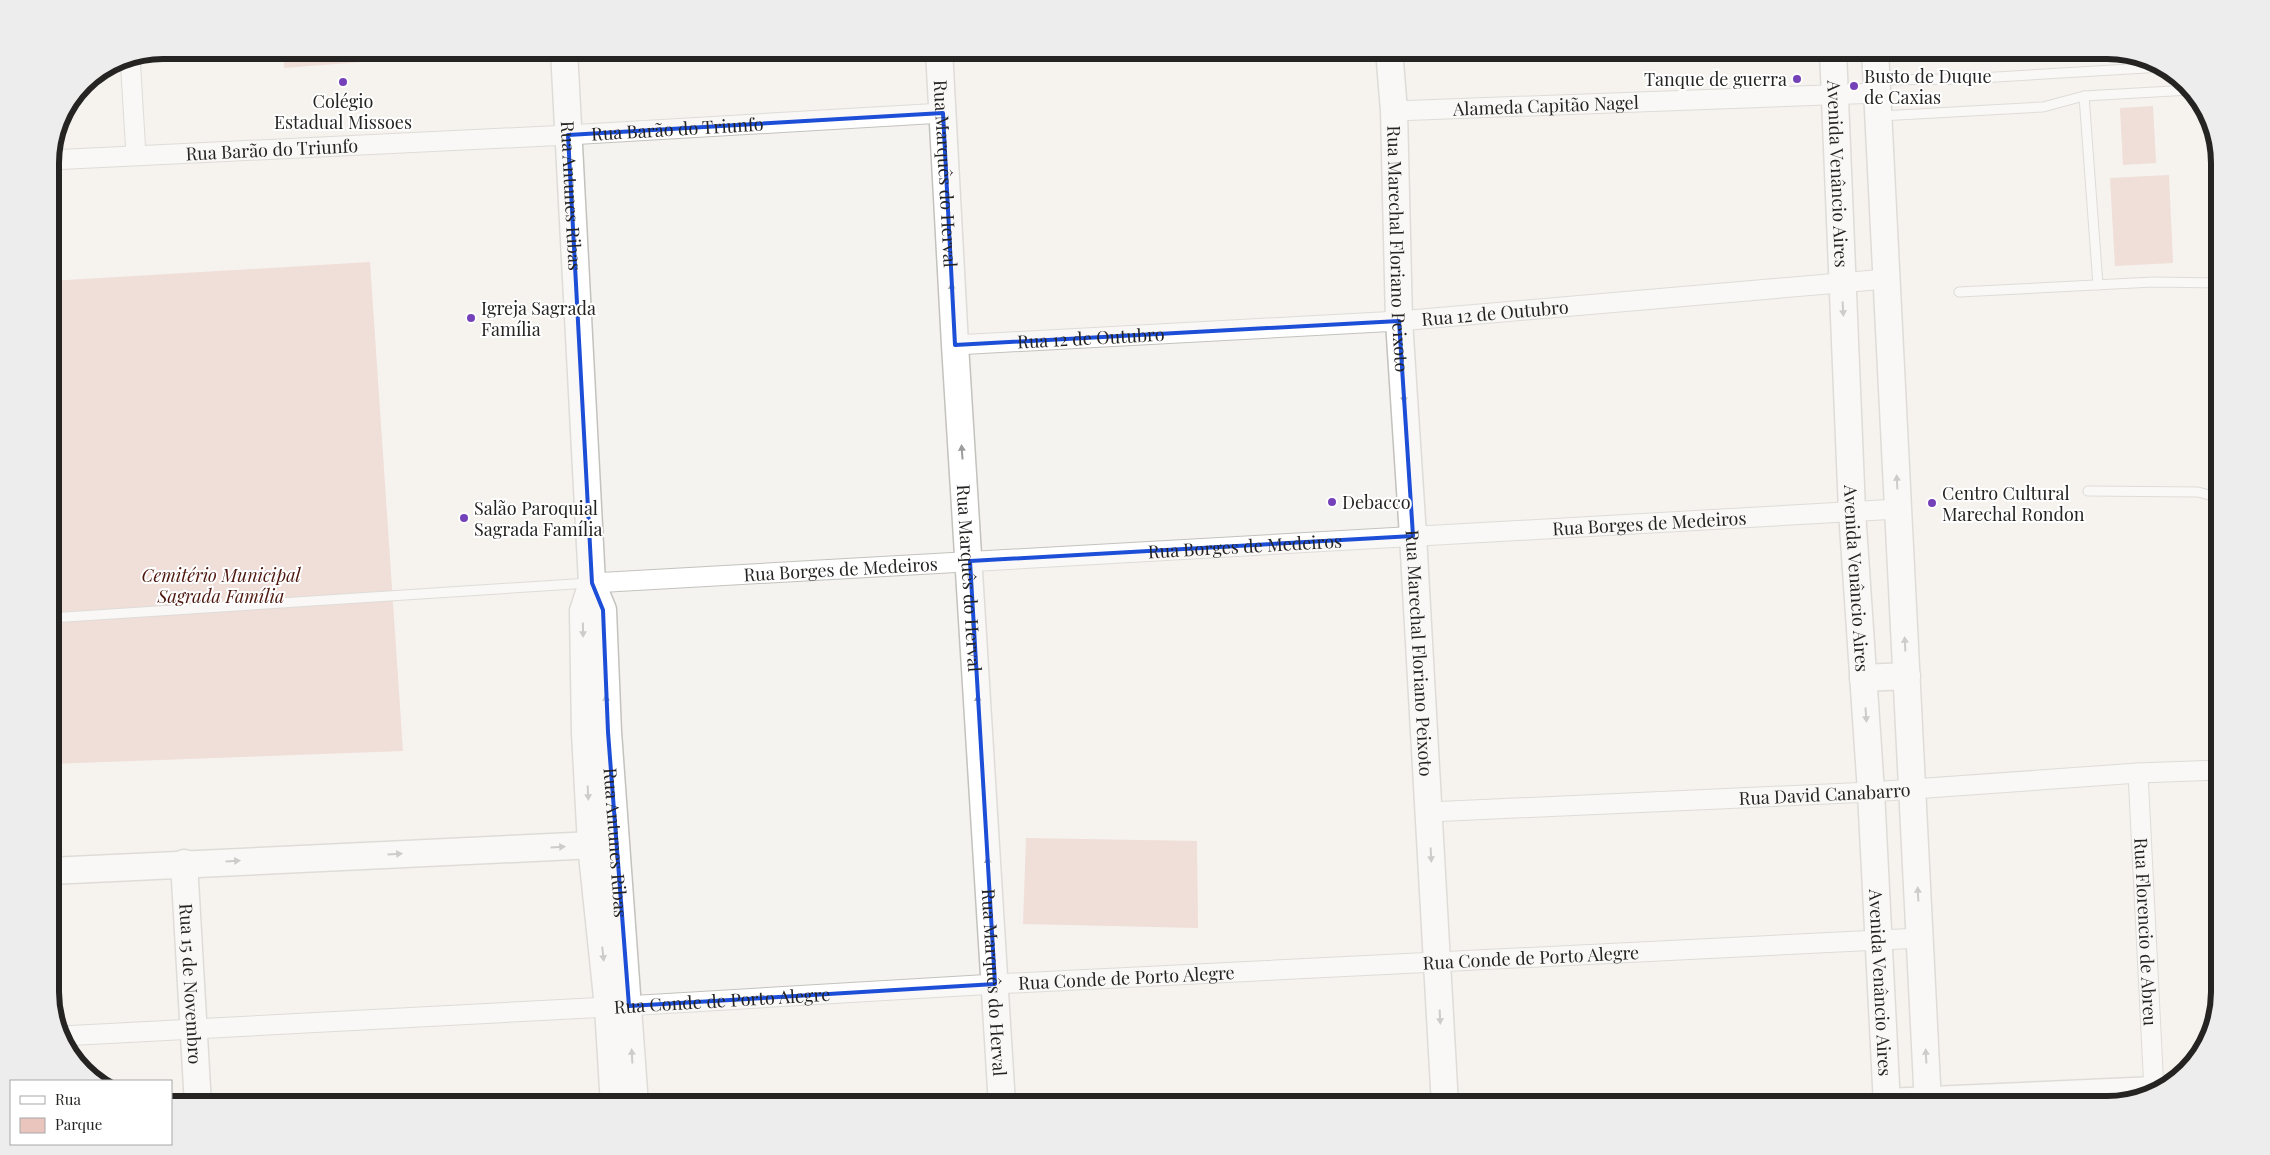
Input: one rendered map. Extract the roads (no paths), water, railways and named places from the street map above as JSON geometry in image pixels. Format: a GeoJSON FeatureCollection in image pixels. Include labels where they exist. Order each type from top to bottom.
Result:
{"type":"FeatureCollection","features":[{"type":"Feature","properties":{"kind":"street","name":"Rua Antunes Ribas"},"geometry":{"type":"LineString","coordinates":[[564,59],[592,583],[583,611],[596,732],[603,845],[618,1007],[633,1096]]}},
{"type":"Feature","properties":{"kind":"street","name":"Rua Marquês do Herval"},"geometry":{"type":"LineString","coordinates":[[940,59],[955,345],[970,561],[1001,1096]]}},
{"type":"Feature","properties":{"kind":"street","name":"Rua Marechal Floriano Peixoto"},"geometry":{"type":"LineString","coordinates":[[1390,59],[1394,111],[1399,321],[1414,536],[1444,1096]]}},
{"type":"Feature","properties":{"kind":"street","name":"Avenida Venâncio Aires"},"geometry":{"type":"LineString","coordinates":[[1833,59],[1841,282],[1852,511],[1872,792],[1887,1096]]}},
{"type":"Feature","properties":{"kind":"street"},"geometry":{"type":"LineString","coordinates":[[1876,59],[1928,1096]]}},
{"type":"Feature","properties":{"kind":"street"},"geometry":{"type":"LineString","coordinates":[[130,64],[136,155]]}},
{"type":"Feature","properties":{"kind":"street","name":"Alameda Capitão Nagel"},"geometry":{"type":"LineString","coordinates":[[1394,111],[1835,95],[1879,97]]}},
{"type":"Feature","properties":{"kind":"street","name":"Rua Barão do Triunfo"},"geometry":{"type":"LineString","coordinates":[[59,159],[568,135],[943,113]]}},
{"type":"Feature","properties":{"kind":"street","name":"Rua 12 de Outubro"},"geometry":{"type":"LineString","coordinates":[[955,345],[1399,321],[1886,279]]}},
{"type":"Feature","properties":{"kind":"street","name":"Rua Borges de Medeiros"},"geometry":{"type":"LineString","coordinates":[[592,583],[1898,509]]}},
{"type":"Feature","properties":{"kind":"street"},"geometry":{"type":"LineString","coordinates":[[1863,678],[1906,676]]}},
{"type":"Feature","properties":{"kind":"street","name":"Rua David Canabarro"},"geometry":{"type":"LineString","coordinates":[[1429,812],[1872,792],[1912,787],[2211,770]]}},
{"type":"Feature","properties":{"kind":"street","name":"Rua Florencio de Abreu"},"geometry":{"type":"LineString","coordinates":[[2138,773],[2155,1084]]}},
{"type":"Feature","properties":{"kind":"street"},"geometry":{"type":"LineString","coordinates":[[59,870],[184,863],[603,845]]}},
{"type":"Feature","properties":{"kind":"street","name":"Rua 15 de Novembro"},"geometry":{"type":"LineString","coordinates":[[184,863],[198,1096]]}},
{"type":"Feature","properties":{"kind":"street","name":"Rua Conde de Porto Alegre"},"geometry":{"type":"LineString","coordinates":[[68,1036],[618,1007],[995,984],[1920,938]]}},
{"type":"Feature","properties":{"kind":"street","name":"Rua Antunes Ribas"},"geometry":{"type":"LineString","coordinates":[[614,1096],[618,1007]]}},
{"type":"Feature","properties":{"kind":"street"},"geometry":{"type":"LineString","coordinates":[[2060,1096],[2137,1092]]}},
{"type":"Feature","properties":{"kind":"lane"},"geometry":{"type":"LineString","coordinates":[[1879,97],[1963,79],[2150,68]]}},
{"type":"Feature","properties":{"kind":"lane"},"geometry":{"type":"LineString","coordinates":[[1879,97],[2043,107],[2084,96],[2182,90]]}},
{"type":"Feature","properties":{"kind":"lane"},"geometry":{"type":"LineString","coordinates":[[2084,96],[2098,285]]}},
{"type":"Feature","properties":{"kind":"lane"},"geometry":{"type":"LineString","coordinates":[[1959,292],[2153,282],[2211,283]]}},
{"type":"Feature","properties":{"kind":"lane"},"geometry":{"type":"LineString","coordinates":[[2088,491],[2198,492],[2211,496]]}},
{"type":"Feature","properties":{"kind":"lane"},"geometry":{"type":"LineString","coordinates":[[59,617],[592,583]]}},
{"type":"Feature","properties":{"kind":"place","name":"Tanque de guerra"},"geometry":{"type":"Point","coordinates":[1797,79]}},
{"type":"Feature","properties":{"kind":"place","name":"Colégio Estadual Missoes"},"geometry":{"type":"Point","coordinates":[343,82]}},
{"type":"Feature","properties":{"kind":"place","name":"Busto de Duque de Caxias"},"geometry":{"type":"Point","coordinates":[1854,86]}},
{"type":"Feature","properties":{"kind":"place","name":"Igreja Sagrada Família"},"geometry":{"type":"Point","coordinates":[471,318]}},
{"type":"Feature","properties":{"kind":"place","name":"Debacco"},"geometry":{"type":"Point","coordinates":[1332,502]}},
{"type":"Feature","properties":{"kind":"place","name":"Centro Cultural Marechal Rondon"},"geometry":{"type":"Point","coordinates":[1932,503]}},
{"type":"Feature","properties":{"kind":"place","name":"Salão Paroquial Sagrada Família"},"geometry":{"type":"Point","coordinates":[464,518]}},
{"type":"Feature","properties":{"kind":"park label","name":"Cemitério Municipal Sagrada Família"},"geometry":{"type":"Point","coordinates":[221,585]}}]}
